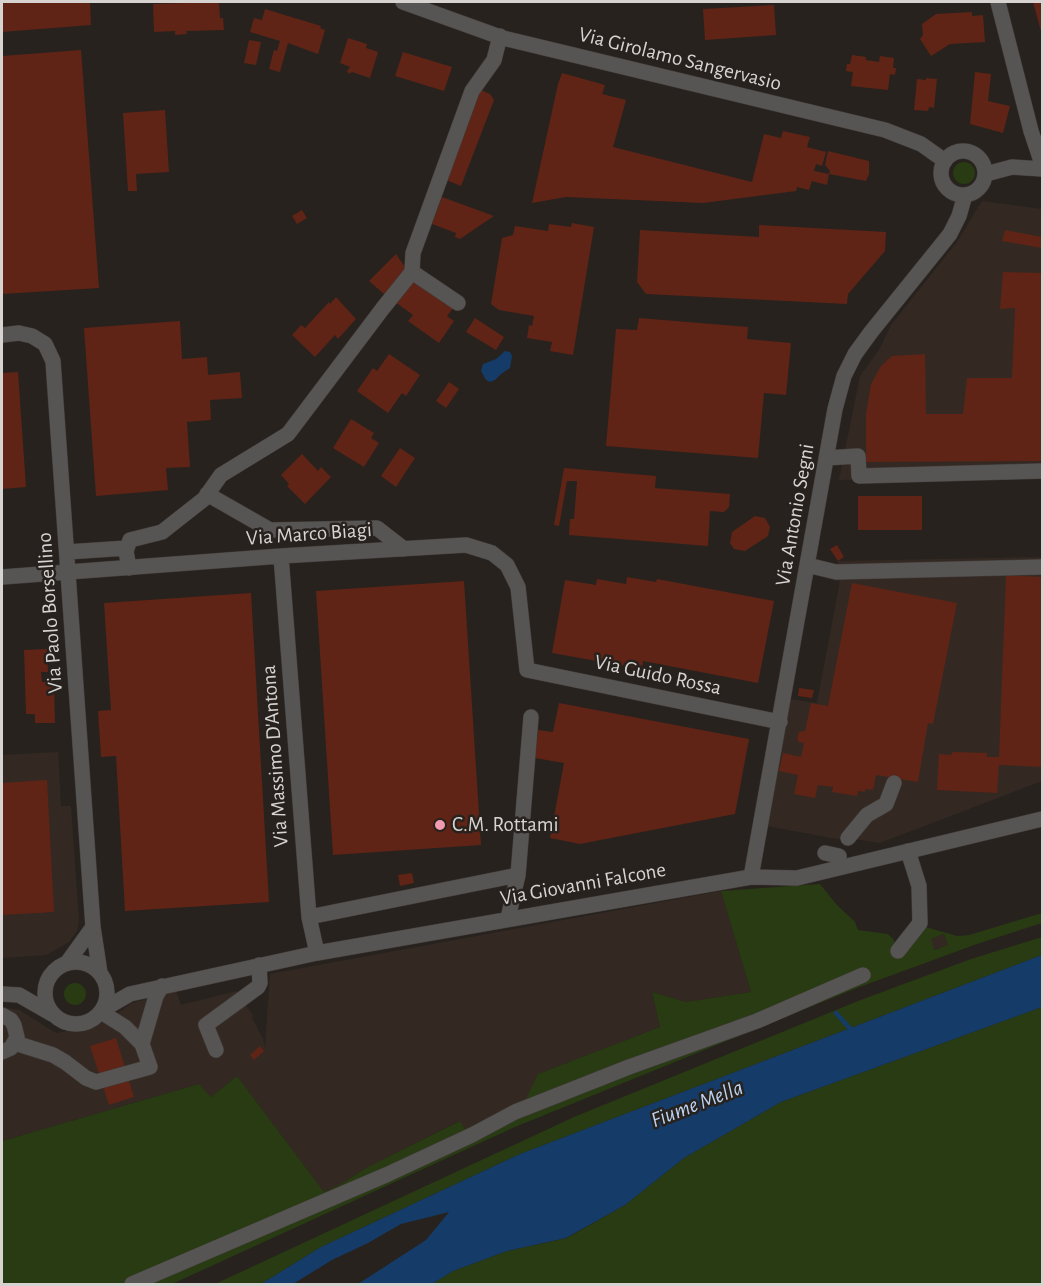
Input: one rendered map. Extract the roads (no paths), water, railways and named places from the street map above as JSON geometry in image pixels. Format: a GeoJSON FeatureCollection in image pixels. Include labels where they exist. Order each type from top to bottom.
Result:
{"type":"FeatureCollection","features":[{"type":"Feature","properties":{"kind":"street","name":"Via Girolamo Sangervasio"},"geometry":{"type":"LineString","coordinates":[[403,2],[500,36],[885,130],[921,144],[945,160]]}},
{"type":"Feature","properties":{"kind":"street"},"geometry":{"type":"LineString","coordinates":[[998,2],[1030,131],[1042,164]]}},
{"type":"Feature","properties":{"kind":"street"},"geometry":{"type":"LineString","coordinates":[[129,568],[127,548],[130,540],[162,532],[204,499],[221,475],[288,434],[412,272],[412,253],[472,91],[494,60],[500,36]]}},
{"type":"Feature","properties":{"kind":"street"},"geometry":{"type":"LineString","coordinates":[[1023,167],[1030,131]]}},
{"type":"Feature","properties":{"kind":"street"},"geometry":{"type":"LineString","coordinates":[[958,151],[970,152],[980,158],[986,174],[985,180],[977,191],[964,195],[951,191],[944,184],[941,170],[945,160],[951,155],[958,151]]}},
{"type":"Feature","properties":{"kind":"street"},"geometry":{"type":"LineString","coordinates":[[986,174],[1004,168],[1023,167],[1042,170]]}},
{"type":"Feature","properties":{"kind":"street","name":"Via Antonio Segni"},"geometry":{"type":"LineString","coordinates":[[751,877],[765,841],[780,722],[835,409],[844,376],[855,354],[950,234],[959,216],[964,195]]}},
{"type":"Feature","properties":{"kind":"street"},"geometry":{"type":"LineString","coordinates":[[412,272],[458,303]]}},
{"type":"Feature","properties":{"kind":"street","name":"Via Paolo Borsellino"},"geometry":{"type":"LineString","coordinates":[[2,335],[19,333],[32,336],[45,344],[53,361],[93,927],[103,978]]}},
{"type":"Feature","properties":{"kind":"street"},"geometry":{"type":"LineString","coordinates":[[826,458],[858,456],[859,476],[1042,471]]}},
{"type":"Feature","properties":{"kind":"street"},"geometry":{"type":"LineString","coordinates":[[207,494],[270,530],[377,528],[404,549]]}},
{"type":"Feature","properties":{"kind":"street","name":"Via Marco Biagi"},"geometry":{"type":"LineString","coordinates":[[2,577],[466,545],[492,554],[507,566],[518,587],[527,670]]}},
{"type":"Feature","properties":{"kind":"street"},"geometry":{"type":"LineString","coordinates":[[67,552],[127,548]]}},
{"type":"Feature","properties":{"kind":"street","name":"Via Massimo D'Antona"},"geometry":{"type":"LineString","coordinates":[[281,556],[309,917],[317,952]]}},
{"type":"Feature","properties":{"kind":"street"},"geometry":{"type":"LineString","coordinates":[[807,565],[836,572],[1042,567]]}},
{"type":"Feature","properties":{"kind":"street","name":"Via Guido Rossa"},"geometry":{"type":"LineString","coordinates":[[527,670],[780,722]]}},
{"type":"Feature","properties":{"kind":"street"},"geometry":{"type":"LineString","coordinates":[[508,918],[518,874],[531,717]]}},
{"type":"Feature","properties":{"kind":"street"},"geometry":{"type":"LineString","coordinates":[[848,838],[867,815],[886,804],[894,783]]}},
{"type":"Feature","properties":{"kind":"street","name":"Via Giovanni Falcone"},"geometry":{"type":"LineString","coordinates":[[2,994],[18,995],[61,1021],[84,1024],[130,994],[317,952],[751,877],[797,879],[1042,819]]}},
{"type":"Feature","properties":{"kind":"street"},"geometry":{"type":"LineString","coordinates":[[898,951],[920,923],[919,886],[908,850]]}},
{"type":"Feature","properties":{"kind":"street"},"geometry":{"type":"LineString","coordinates":[[309,917],[518,874]]}},
{"type":"Feature","properties":{"kind":"street"},"geometry":{"type":"LineString","coordinates":[[67,963],[93,927]]}},
{"type":"Feature","properties":{"kind":"street"},"geometry":{"type":"LineString","coordinates":[[18,995],[48,979],[56,969],[67,963],[79,962],[90,966],[118,990],[130,994]]}},
{"type":"Feature","properties":{"kind":"street"},"geometry":{"type":"LineString","coordinates":[[216,1050],[206,1025],[258,987],[260,983],[259,965]]}},
{"type":"Feature","properties":{"kind":"street"},"geometry":{"type":"LineString","coordinates":[[132,1284],[386,1175],[515,1112],[629,1067],[757,1021],[863,975]]}},
{"type":"Feature","properties":{"kind":"street"},"geometry":{"type":"LineString","coordinates":[[15,1043],[53,1055],[86,1078],[96,1082],[150,1067],[142,1044],[125,1027],[102,1011],[107,996],[103,978]]}},
{"type":"Feature","properties":{"kind":"street"},"geometry":{"type":"LineString","coordinates":[[48,979],[45,997],[52,1014]]}},
{"type":"Feature","properties":{"kind":"street"},"geometry":{"type":"LineString","coordinates":[[142,1044],[156,996],[162,986]]}},
{"type":"Feature","properties":{"kind":"street"},"geometry":{"type":"LineString","coordinates":[[2,1015],[15,1024],[17,1037],[11,1048],[2,1052]]}},
{"type":"Feature","properties":{"kind":"water"},"geometry":{"type":"Polygon","coordinates":[[[505,351],[510,352],[512,356],[510,368],[495,380],[490,382],[486,380],[481,371],[483,364],[496,359],[505,351]]]}},
{"type":"Feature","properties":{"kind":"water","name":"Fiume Mella"},"geometry":{"type":"Polygon","coordinates":[[[1042,955],[1042,1007],[781,1102],[684,1158],[625,1205],[566,1238],[507,1251],[453,1271],[432,1284],[358,1284],[426,1240],[449,1212],[401,1224],[332,1260],[293,1284],[261,1284],[321,1247],[520,1154],[1042,955]]]}},
{"type":"Feature","properties":{"kind":"waterway"},"geometry":{"type":"LineString","coordinates":[[836,1013],[854,1033]]}},
{"type":"Feature","properties":{"kind":"place","name":"C.M. Rottami"},"geometry":{"type":"Point","coordinates":[440,825]}}]}
